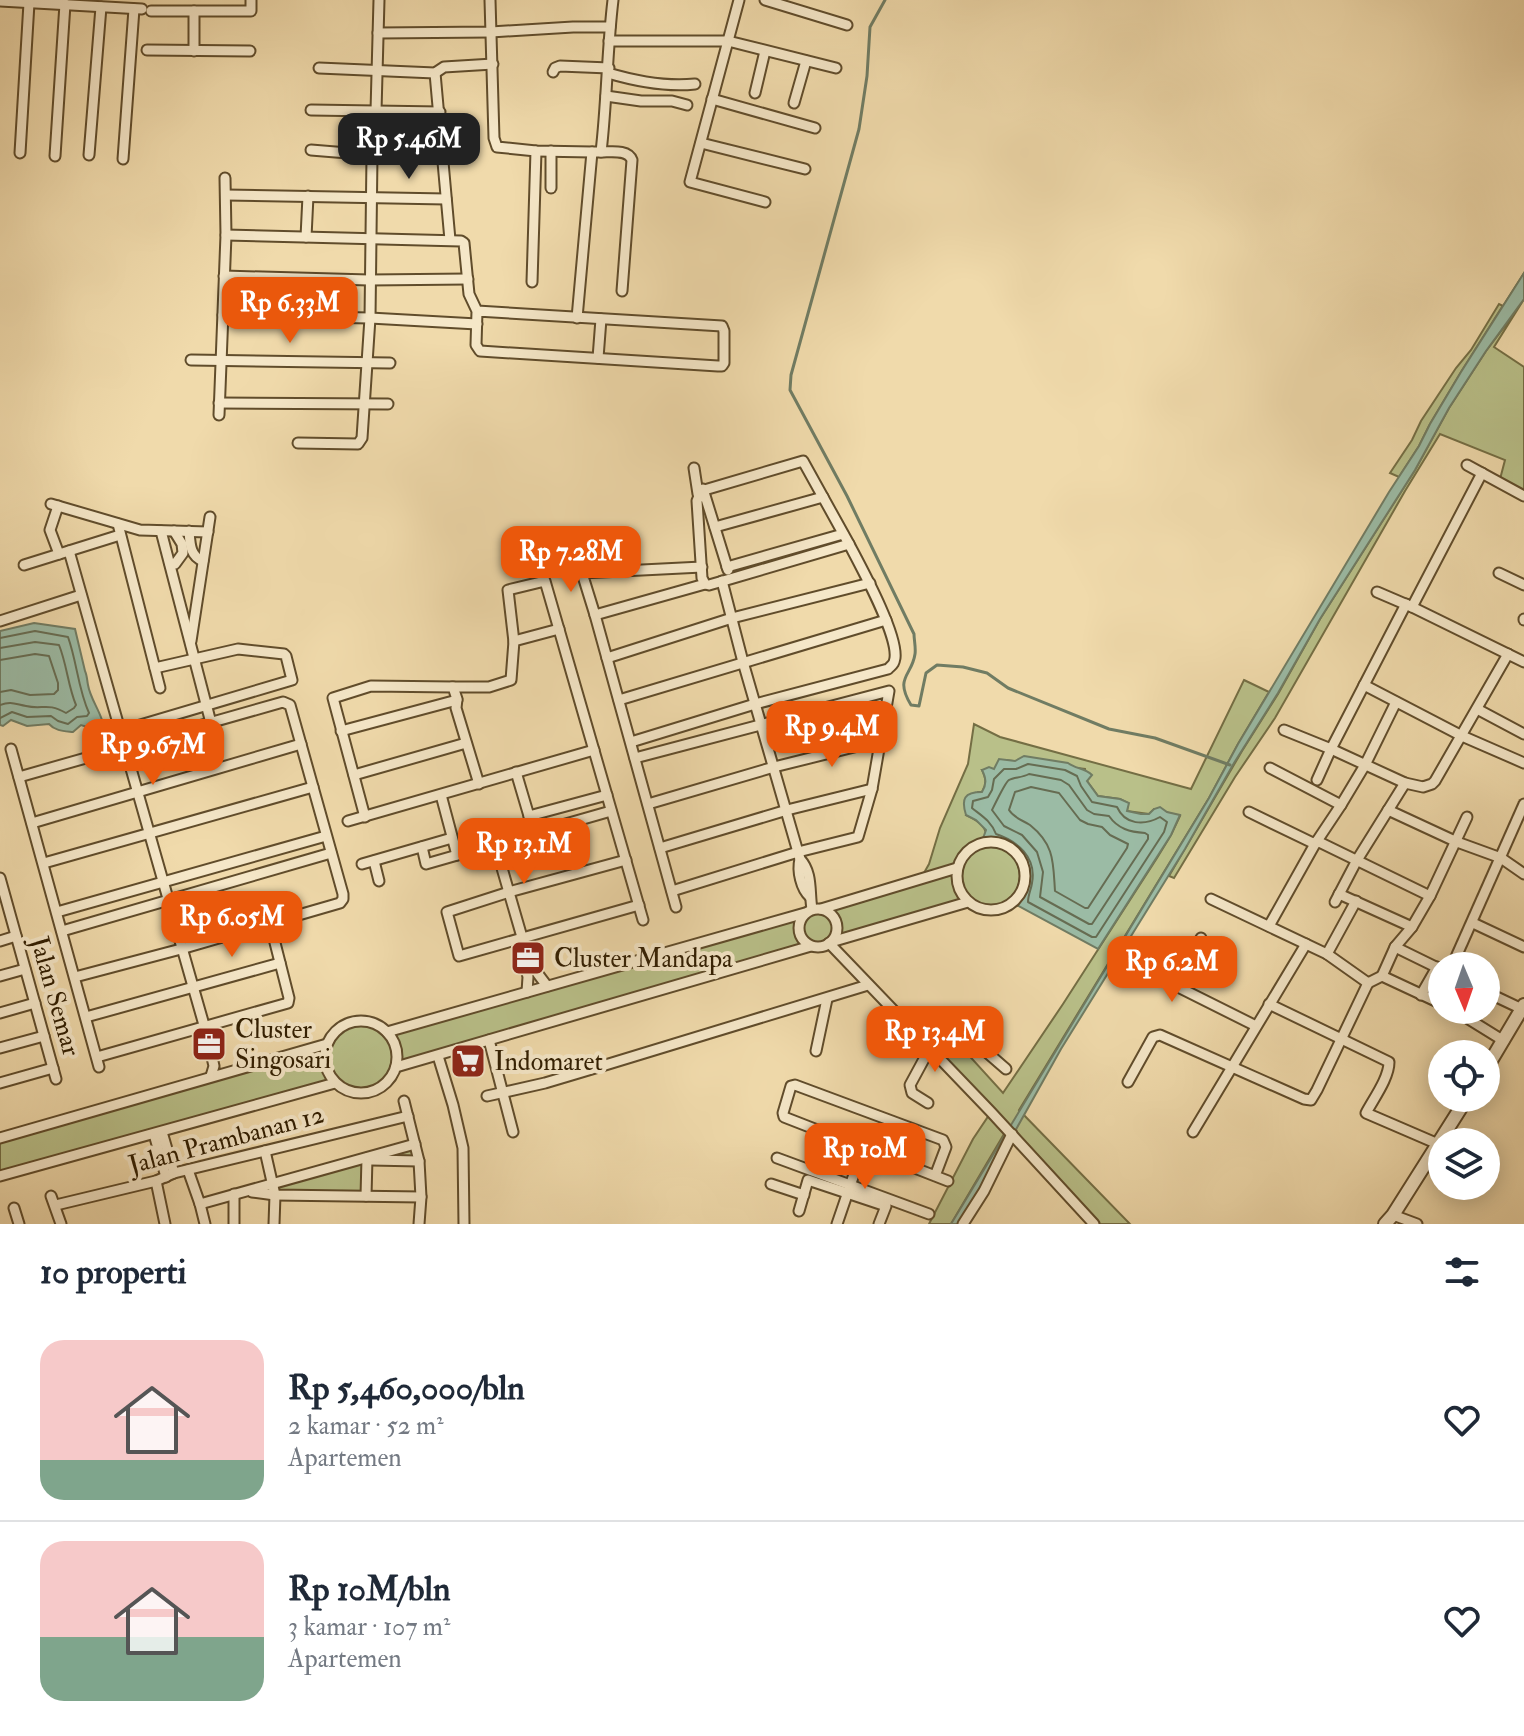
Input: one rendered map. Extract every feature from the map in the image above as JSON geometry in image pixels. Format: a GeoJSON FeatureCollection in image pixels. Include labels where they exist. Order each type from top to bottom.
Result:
{"type":"FeatureCollection","features":[{"type":"Feature","properties":{"kind":"street"},"geometry":{"type":"LineString","coordinates":[[0,1],[251,11],[251,0]]}},
{"type":"Feature","properties":{"kind":"street"},"geometry":{"type":"LineString","coordinates":[[298,443],[359,443],[362,438],[370,318],[372,155],[379,0]]}},
{"type":"Feature","properties":{"kind":"street"},"geometry":{"type":"LineString","coordinates":[[490,0],[494,143],[497,147],[630,155],[622,291]]}},
{"type":"Feature","properties":{"kind":"street"},"geometry":{"type":"LineString","coordinates":[[577,318],[596,152],[606,96],[613,0]]}},
{"type":"Feature","properties":{"kind":"street"},"geometry":{"type":"LineString","coordinates":[[739,0],[690,182],[765,202]]}},
{"type":"Feature","properties":{"kind":"street"},"geometry":{"type":"LineString","coordinates":[[765,0],[847,25]]}},
{"type":"Feature","properties":{"kind":"street"},"geometry":{"type":"LineString","coordinates":[[20,153],[29,3]]}},
{"type":"Feature","properties":{"kind":"street"},"geometry":{"type":"LineString","coordinates":[[55,156],[65,4]]}},
{"type":"Feature","properties":{"kind":"street"},"geometry":{"type":"LineString","coordinates":[[89,155],[95,4]]}},
{"type":"Feature","properties":{"kind":"street"},"geometry":{"type":"LineString","coordinates":[[123,159],[135,7]]}},
{"type":"Feature","properties":{"kind":"street"},"geometry":{"type":"LineString","coordinates":[[194,11],[194,51]]}},
{"type":"Feature","properties":{"kind":"street"},"geometry":{"type":"LineString","coordinates":[[378,33],[610,27]]}},
{"type":"Feature","properties":{"kind":"street"},"geometry":{"type":"LineString","coordinates":[[609,41],[728,41],[836,68]]}},
{"type":"Feature","properties":{"kind":"street"},"geometry":{"type":"LineString","coordinates":[[147,50],[250,51]]}},
{"type":"Feature","properties":{"kind":"street"},"geometry":{"type":"LineString","coordinates":[[755,93],[765,51]]}},
{"type":"Feature","properties":{"kind":"street"},"geometry":{"type":"LineString","coordinates":[[794,103],[806,61]]}},
{"type":"Feature","properties":{"kind":"street"},"geometry":{"type":"LineString","coordinates":[[319,68],[435,73],[444,67],[493,64]]}},
{"type":"Feature","properties":{"kind":"street"},"geometry":{"type":"LineString","coordinates":[[553,72],[560,66],[608,70],[644,81],[695,84]]}},
{"type":"Feature","properties":{"kind":"street"},"geometry":{"type":"LineString","coordinates":[[435,73],[450,240]]}},
{"type":"Feature","properties":{"kind":"street"},"geometry":{"type":"LineString","coordinates":[[606,96],[687,105]]}},
{"type":"Feature","properties":{"kind":"street"},"geometry":{"type":"LineString","coordinates":[[712,99],[815,128]]}},
{"type":"Feature","properties":{"kind":"street"},"geometry":{"type":"LineString","coordinates":[[311,110],[440,112]]}},
{"type":"Feature","properties":{"kind":"street"},"geometry":{"type":"LineString","coordinates":[[701,143],[805,169]]}},
{"type":"Feature","properties":{"kind":"street"},"geometry":{"type":"LineString","coordinates":[[311,150],[372,155],[442,154]]}},
{"type":"Feature","properties":{"kind":"street"},"geometry":{"type":"LineString","coordinates":[[532,282],[536,151]]}},
{"type":"Feature","properties":{"kind":"street"},"geometry":{"type":"LineString","coordinates":[[551,151],[551,188]]}},
{"type":"Feature","properties":{"kind":"street"},"geometry":{"type":"LineString","coordinates":[[219,415],[226,235],[225,178]]}},
{"type":"Feature","properties":{"kind":"street"},"geometry":{"type":"LineString","coordinates":[[226,195],[446,199]]}},
{"type":"Feature","properties":{"kind":"street"},"geometry":{"type":"LineString","coordinates":[[306,237],[308,196]]}},
{"type":"Feature","properties":{"kind":"street"},"geometry":{"type":"LineString","coordinates":[[226,235],[463,242],[470,300],[477,311],[476,345],[480,351],[718,366],[724,363],[722,326],[477,311]]}},
{"type":"Feature","properties":{"kind":"street"},"geometry":{"type":"LineString","coordinates":[[224,276],[468,279]]}},
{"type":"Feature","properties":{"kind":"street"},"geometry":{"type":"LineString","coordinates":[[223,315],[477,324]]}},
{"type":"Feature","properties":{"kind":"street"},"geometry":{"type":"LineString","coordinates":[[598,358],[601,319]]}},
{"type":"Feature","properties":{"kind":"street"},"geometry":{"type":"LineString","coordinates":[[191,360],[390,363]]}},
{"type":"Feature","properties":{"kind":"street"},"geometry":{"type":"LineString","coordinates":[[219,403],[388,404]]}},
{"type":"Feature","properties":{"kind":"street"},"geometry":{"type":"LineString","coordinates":[[631,742],[755,704],[888,669],[895,657],[886,620],[870,583],[803,461],[701,491]]}},
{"type":"Feature","properties":{"kind":"street"},"geometry":{"type":"LineString","coordinates":[[1467,465],[1524,496]]}},
{"type":"Feature","properties":{"kind":"street"},"geometry":{"type":"LineString","coordinates":[[694,468],[727,567],[732,618],[743,662],[799,856],[805,865],[812,890],[813,910]]}},
{"type":"Feature","properties":{"kind":"street"},"geometry":{"type":"LineString","coordinates":[[1317,780],[1364,685],[1482,473]]}},
{"type":"Feature","properties":{"kind":"street"},"geometry":{"type":"LineString","coordinates":[[701,491],[697,501],[702,578],[705,584]]}},
{"type":"Feature","properties":{"kind":"street"},"geometry":{"type":"LineString","coordinates":[[715,527],[823,497]]}},
{"type":"Feature","properties":{"kind":"street"},"geometry":{"type":"LineString","coordinates":[[208,532],[140,530],[54,505],[50,530],[64,552],[81,595],[216,1070]]}},
{"type":"Feature","properties":{"kind":"street"},"geometry":{"type":"LineString","coordinates":[[191,644],[210,517]]}},
{"type":"Feature","properties":{"kind":"street"},"geometry":{"type":"LineString","coordinates":[[118,524],[160,688]]}},
{"type":"Feature","properties":{"kind":"street"},"geometry":{"type":"LineString","coordinates":[[161,531],[211,723]]}},
{"type":"Feature","properties":{"kind":"street"},"geometry":{"type":"LineString","coordinates":[[170,564],[175,564],[183,553],[182,544],[174,531]]}},
{"type":"Feature","properties":{"kind":"street"},"geometry":{"type":"LineString","coordinates":[[189,531],[192,553],[196,559],[203,561]]}},
{"type":"Feature","properties":{"kind":"street"},"geometry":{"type":"LineString","coordinates":[[727,567],[843,534]]}},
{"type":"Feature","properties":{"kind":"street"},"geometry":{"type":"LineString","coordinates":[[24,565],[120,535]]}},
{"type":"Feature","properties":{"kind":"street"},"geometry":{"type":"LineString","coordinates":[[595,615],[849,544]]}},
{"type":"Feature","properties":{"kind":"street"},"geometry":{"type":"LineString","coordinates":[[578,560],[676,907]]}},
{"type":"Feature","properties":{"kind":"street"},"geometry":{"type":"LineString","coordinates":[[582,573],[702,567]]}},
{"type":"Feature","properties":{"kind":"street"},"geometry":{"type":"LineString","coordinates":[[1499,573],[1524,585]]}},
{"type":"Feature","properties":{"kind":"street"},"geometry":{"type":"LineString","coordinates":[[365,817],[333,698],[371,686],[489,687],[511,680],[514,642],[508,590],[545,581],[643,920]]}},
{"type":"Feature","properties":{"kind":"street"},"geometry":{"type":"LineString","coordinates":[[607,658],[732,618],[870,583]]}},
{"type":"Feature","properties":{"kind":"street"},"geometry":{"type":"LineString","coordinates":[[1377,592],[1524,662]]}},
{"type":"Feature","properties":{"kind":"street"},"geometry":{"type":"LineString","coordinates":[[0,621],[81,595]]}},
{"type":"Feature","properties":{"kind":"street"},"geometry":{"type":"LineString","coordinates":[[181,606],[189,602],[197,605]]}},
{"type":"Feature","properties":{"kind":"street"},"geometry":{"type":"LineString","coordinates":[[619,700],[886,620]]}},
{"type":"Feature","properties":{"kind":"street"},"geometry":{"type":"LineString","coordinates":[[514,642],[559,629]]}},
{"type":"Feature","properties":{"kind":"street"},"geometry":{"type":"LineString","coordinates":[[120,731],[292,680],[286,656],[278,652],[238,649],[155,668]]}},
{"type":"Feature","properties":{"kind":"street"},"geometry":{"type":"LineString","coordinates":[[1284,730],[1405,783],[1423,787],[1432,784],[1508,654]]}},
{"type":"Feature","properties":{"kind":"street"},"geometry":{"type":"LineString","coordinates":[[672,891],[858,837],[882,740],[889,691],[888,669]]}},
{"type":"Feature","properties":{"kind":"street"},"geometry":{"type":"LineString","coordinates":[[1364,685],[1462,736],[1524,763]]}},
{"type":"Feature","properties":{"kind":"street"},"geometry":{"type":"LineString","coordinates":[[452,687],[479,784]]}},
{"type":"Feature","properties":{"kind":"street"},"geometry":{"type":"LineString","coordinates":[[635,758],[889,691]]}},
{"type":"Feature","properties":{"kind":"street"},"geometry":{"type":"LineString","coordinates":[[341,731],[457,700]]}},
{"type":"Feature","properties":{"kind":"street"},"geometry":{"type":"LineString","coordinates":[[19,777],[283,702],[290,705],[301,744],[343,894],[340,903],[75,977]]}},
{"type":"Feature","properties":{"kind":"street"},"geometry":{"type":"LineString","coordinates":[[1269,926],[1316,842],[1365,765],[1396,702]]}},
{"type":"Feature","properties":{"kind":"street"},"geometry":{"type":"LineString","coordinates":[[1477,709],[1524,734]]}},
{"type":"Feature","properties":{"kind":"street"},"geometry":{"type":"LineString","coordinates":[[648,804],[774,767],[882,740]]}},
{"type":"Feature","properties":{"kind":"street"},"geometry":{"type":"LineString","coordinates":[[354,775],[466,743]]}},
{"type":"Feature","properties":{"kind":"street"},"geometry":{"type":"LineString","coordinates":[[32,823],[301,744]]}},
{"type":"Feature","properties":{"kind":"street"},"geometry":{"type":"LineString","coordinates":[[11,749],[98,1062],[286,1005],[289,1001],[270,923]]}},
{"type":"Feature","properties":{"kind":"street"},"geometry":{"type":"LineString","coordinates":[[348,821],[594,750]]}},
{"type":"Feature","properties":{"kind":"street"},"geometry":{"type":"LineString","coordinates":[[1270,768],[1341,805]]}},
{"type":"Feature","properties":{"kind":"street"},"geometry":{"type":"LineString","coordinates":[[516,772],[534,833]]}},
{"type":"Feature","properties":{"kind":"street"},"geometry":{"type":"LineString","coordinates":[[1405,783],[1337,898],[1356,901],[1412,927]]}},
{"type":"Feature","properties":{"kind":"street"},"geometry":{"type":"LineString","coordinates":[[44,863],[313,787]]}},
{"type":"Feature","properties":{"kind":"street"},"geometry":{"type":"LineString","coordinates":[[660,848],[787,810],[872,789]]}},
{"type":"Feature","properties":{"kind":"street"},"geometry":{"type":"LineString","coordinates":[[441,795],[457,855]]}},
{"type":"Feature","properties":{"kind":"street"},"geometry":{"type":"LineString","coordinates":[[529,816],[607,795]]}},
{"type":"Feature","properties":{"kind":"street"},"geometry":{"type":"LineString","coordinates":[[1459,952],[1524,804]]}},
{"type":"Feature","properties":{"kind":"street"},"geometry":{"type":"LineString","coordinates":[[1388,810],[1457,842],[1501,858],[1524,874]]}},
{"type":"Feature","properties":{"kind":"street"},"geometry":{"type":"LineString","coordinates":[[422,847],[426,864],[611,811]]}},
{"type":"Feature","properties":{"kind":"street"},"geometry":{"type":"LineString","coordinates":[[1249,812],[1430,896]]}},
{"type":"Feature","properties":{"kind":"street"},"geometry":{"type":"LineString","coordinates":[[1128,1082],[1157,1035],[1311,1100],[1368,983],[1382,976],[1395,947],[1412,927],[1467,817]]}},
{"type":"Feature","properties":{"kind":"street"},"geometry":{"type":"LineString","coordinates":[[57,912],[326,836]]}},
{"type":"Feature","properties":{"kind":"street"},"geometry":{"type":"LineString","coordinates":[[362,864],[452,838]]}},
{"type":"Feature","properties":{"kind":"street"},"geometry":{"type":"LineString","coordinates":[[988,842],[1003,845],[1017,854],[1024,868],[1024,883],[1013,903],[981,909],[968,902],[958,887],[957,868],[969,850],[988,842]]}},
{"type":"Feature","properties":{"kind":"street"},"geometry":{"type":"LineString","coordinates":[[495,844],[523,941],[522,951],[533,976],[547,986]]}},
{"type":"Feature","properties":{"kind":"street"},"geometry":{"type":"LineString","coordinates":[[62,931],[331,853]]}},
{"type":"Feature","properties":{"kind":"street"},"geometry":{"type":"LineString","coordinates":[[626,860],[447,912],[460,958],[639,905]]}},
{"type":"Feature","properties":{"kind":"street"},"geometry":{"type":"LineString","coordinates":[[374,861],[379,881]]}},
{"type":"Feature","properties":{"kind":"street"},"geometry":{"type":"LineString","coordinates":[[387,1032],[957,868]]}},
{"type":"Feature","properties":{"kind":"street","name":"Jalan Semar"},"geometry":{"type":"LineString","coordinates":[[0,878],[3,903],[16,936],[56,1079]]}},
{"type":"Feature","properties":{"kind":"street"},"geometry":{"type":"LineString","coordinates":[[1211,899],[1327,954],[1368,983]]}},
{"type":"Feature","properties":{"kind":"street"},"geometry":{"type":"LineString","coordinates":[[1327,954],[1356,901]]}},
{"type":"Feature","properties":{"kind":"street"},"geometry":{"type":"LineString","coordinates":[[396,1067],[968,902]]}},
{"type":"Feature","properties":{"kind":"street"},"geometry":{"type":"LineString","coordinates":[[811,946],[802,940],[798,930],[800,919],[813,910],[829,912],[835,920],[836,934],[830,942]]}},
{"type":"Feature","properties":{"kind":"street"},"geometry":{"type":"LineString","coordinates":[[1473,923],[1524,947]]}},
{"type":"Feature","properties":{"kind":"street"},"geometry":{"type":"LineString","coordinates":[[0,941],[16,936]]}},
{"type":"Feature","properties":{"kind":"street"},"geometry":{"type":"LineString","coordinates":[[1201,938],[1176,986],[1256,1026]]}},
{"type":"Feature","properties":{"kind":"street"},"geometry":{"type":"LineString","coordinates":[[830,942],[1094,1224]]}},
{"type":"Feature","properties":{"kind":"street"},"geometry":{"type":"LineString","coordinates":[[1193,1132],[1306,944]]}},
{"type":"Feature","properties":{"kind":"street"},"geometry":{"type":"LineString","coordinates":[[1395,947],[1428,962]]}},
{"type":"Feature","properties":{"kind":"street"},"geometry":{"type":"LineString","coordinates":[[86,1017],[280,963]]}},
{"type":"Feature","properties":{"kind":"street"},"geometry":{"type":"LineString","coordinates":[[0,976],[25,969]]}},
{"type":"Feature","properties":{"kind":"street"},"geometry":{"type":"LineString","coordinates":[[527,992],[533,976]]}},
{"type":"Feature","properties":{"kind":"street"},"geometry":{"type":"LineString","coordinates":[[1382,976],[1428,998]]}},
{"type":"Feature","properties":{"kind":"street"},"geometry":{"type":"LineString","coordinates":[[487,1096],[602,1066],[868,985]]}},
{"type":"Feature","properties":{"kind":"street"},"geometry":{"type":"LineString","coordinates":[[1421,995],[1428,985]]}},
{"type":"Feature","properties":{"kind":"street"},"geometry":{"type":"LineString","coordinates":[[1500,998],[1523,1007],[1500,1047]]}},
{"type":"Feature","properties":{"kind":"street"},"geometry":{"type":"LineString","coordinates":[[816,1051],[827,999]]}},
{"type":"Feature","properties":{"kind":"street"},"geometry":{"type":"LineString","coordinates":[[0,1013],[35,1003]]}},
{"type":"Feature","properties":{"kind":"street"},"geometry":{"type":"LineString","coordinates":[[1269,1004],[1388,1061],[1391,1065],[1366,1113],[1428,1140]]}},
{"type":"Feature","properties":{"kind":"street"},"geometry":{"type":"LineString","coordinates":[[361,1021],[375,1024],[387,1032],[396,1047],[396,1067],[385,1084],[367,1093],[347,1091],[335,1083],[327,1071],[327,1044],[341,1027],[361,1021]]}},
{"type":"Feature","properties":{"kind":"street"},"geometry":{"type":"LineString","coordinates":[[1477,1024],[1504,1041]]}},
{"type":"Feature","properties":{"kind":"street"},"geometry":{"type":"LineString","coordinates":[[928,1103],[912,1093],[910,1088],[930,1048],[947,1027],[957,1027],[1006,1069]]}},
{"type":"Feature","properties":{"kind":"street"},"geometry":{"type":"LineString","coordinates":[[0,1048],[44,1036]]}},
{"type":"Feature","properties":{"kind":"street"},"geometry":{"type":"LineString","coordinates":[[489,1040],[513,1132]]}},
{"type":"Feature","properties":{"kind":"street"},"geometry":{"type":"LineString","coordinates":[[0,1138],[216,1070],[327,1044]]}},
{"type":"Feature","properties":{"kind":"street"},"geometry":{"type":"LineString","coordinates":[[438,1056],[463,1148],[464,1224]]}},
{"type":"Feature","properties":{"kind":"street"},"geometry":{"type":"LineString","coordinates":[[0,1083],[53,1068]]}},
{"type":"Feature","properties":{"kind":"street"},"geometry":{"type":"LineString","coordinates":[[0,1176],[335,1083]]}},
{"type":"Feature","properties":{"kind":"street"},"geometry":{"type":"LineString","coordinates":[[935,1176],[946,1147],[943,1140],[791,1086],[784,1117],[863,1148],[935,1176],[948,1181]]}},
{"type":"Feature","properties":{"kind":"street"},"geometry":{"type":"LineString","coordinates":[[404,1101],[419,1161],[419,1224]]}},
{"type":"Feature","properties":{"kind":"street","name":"Jalan Prambanan 12"},"geometry":{"type":"LineString","coordinates":[[61,1224],[53,1200],[165,1177],[408,1116]]}},
{"type":"Feature","properties":{"kind":"street"},"geometry":{"type":"LineString","coordinates":[[158,1133],[165,1177],[165,1224]]}},
{"type":"Feature","properties":{"kind":"street"},"geometry":{"type":"LineString","coordinates":[[963,1224],[984,1191],[1012,1134]]}},
{"type":"Feature","properties":{"kind":"street"},"geometry":{"type":"LineString","coordinates":[[200,1204],[415,1144]]}},
{"type":"Feature","properties":{"kind":"street"},"geometry":{"type":"LineString","coordinates":[[837,1224],[863,1148]]}},
{"type":"Feature","properties":{"kind":"street"},"geometry":{"type":"LineString","coordinates":[[265,1151],[275,1195],[274,1224]]}},
{"type":"Feature","properties":{"kind":"street"},"geometry":{"type":"LineString","coordinates":[[777,1158],[886,1206],[883,1223]]}},
{"type":"Feature","properties":{"kind":"street"},"geometry":{"type":"LineString","coordinates":[[367,1159],[419,1161]]}},
{"type":"Feature","properties":{"kind":"street"},"geometry":{"type":"LineString","coordinates":[[366,1196],[367,1159]]}},
{"type":"Feature","properties":{"kind":"street"},"geometry":{"type":"LineString","coordinates":[[1417,1224],[1389,1220],[1428,1160]]}},
{"type":"Feature","properties":{"kind":"street"},"geometry":{"type":"LineString","coordinates":[[188,1170],[205,1224]]}},
{"type":"Feature","properties":{"kind":"street"},"geometry":{"type":"LineString","coordinates":[[799,1211],[808,1180],[849,1189],[929,1214]]}},
{"type":"Feature","properties":{"kind":"street"},"geometry":{"type":"LineString","coordinates":[[771,1184],[804,1195]]}},
{"type":"Feature","properties":{"kind":"street"},"geometry":{"type":"LineString","coordinates":[[249,1191],[275,1195],[421,1197]]}},
{"type":"Feature","properties":{"kind":"street"},"geometry":{"type":"LineString","coordinates":[[234,1194],[234,1224]]}},
{"type":"Feature","properties":{"kind":"street"},"geometry":{"type":"LineString","coordinates":[[14,1208],[19,1224]]}},
{"type":"Feature","properties":{"kind":"green space"},"geometry":{"type":"Polygon","coordinates":[[[1524,273],[1524,299],[1494,347],[1524,367],[1524,496],[1499,483],[1505,460],[1440,434],[1275,718],[1174,878],[1169,876],[1320,619],[1415,470],[1449,408],[1514,314],[1502,307],[1399,477],[1390,473],[1456,368],[1524,273]]]}},
{"type":"Feature","properties":{"kind":"green space"},"geometry":{"type":"Polygon","coordinates":[[[1244,680],[1269,692],[1209,798],[1019,1110],[1130,1224],[1094,1224],[1007,1129],[951,1224],[929,1224],[973,1139],[991,1112],[931,1049],[945,1029],[1003,1093],[1157,858],[1180,816],[1154,809],[1149,814],[1127,811],[1128,803],[1098,796],[1087,781],[1085,769],[1005,760],[995,770],[982,770],[985,786],[982,792],[978,792],[966,815],[982,825],[988,842],[1007,847],[1019,857],[1024,871],[1022,886],[1015,899],[1003,908],[987,910],[968,902],[396,1067],[385,1083],[370,1092],[353,1092],[335,1083],[0,1176],[0,1138],[211,1076],[217,1065],[224,1073],[327,1044],[341,1027],[354,1022],[375,1024],[387,1032],[920,880],[968,764],[974,724],[1000,737],[1191,789],[1244,680]]]}},
{"type":"Feature","properties":{"kind":"green space"},"geometry":{"type":"Polygon","coordinates":[[[415,1144],[419,1161],[368,1161],[366,1196],[249,1191],[415,1144]]]}},
{"type":"Feature","properties":{"kind":"water"},"geometry":{"type":"Polygon","coordinates":[[[1524,273],[1524,299],[1449,408],[1415,470],[1320,619],[1185,849],[1061,1049],[963,1224],[951,1224],[1209,798],[1238,744],[1461,372],[1524,273]]]}},
{"type":"Feature","properties":{"kind":"water"},"geometry":{"type":"Polygon","coordinates":[[[34,623],[75,629],[89,689],[102,720],[94,729],[81,725],[73,732],[49,724],[27,726],[11,720],[0,725],[0,631],[34,623]]]}},
{"type":"Feature","properties":{"kind":"water"},"geometry":{"type":"Polygon","coordinates":[[[1024,756],[1068,763],[1086,771],[1092,775],[1087,781],[1098,796],[1129,803],[1127,811],[1149,814],[1160,807],[1180,815],[1171,835],[1098,949],[1013,903],[1024,881],[1021,861],[1005,846],[981,844],[986,830],[966,815],[965,798],[971,793],[982,792],[985,786],[982,770],[989,767],[994,769],[999,759],[1015,761],[1024,756]]]}},
{"type":"Feature","properties":{"kind":"waterway"},"geometry":{"type":"LineString","coordinates":[[885,0],[870,27],[859,129],[791,375],[790,390],[847,496],[914,634],[915,654],[904,682],[906,696],[911,705],[919,706],[926,673],[937,665],[963,667],[987,673],[1008,688],[1109,729],[1155,738],[1230,765]]}},
{"type":"Feature","properties":{"kind":"place","name":"Cluster Mandapa"},"geometry":{"type":"Point","coordinates":[528,958]}},
{"type":"Feature","properties":{"kind":"place","name":"Cluster Singosari"},"geometry":{"type":"Point","coordinates":[209,1044]}},
{"type":"Feature","properties":{"kind":"place","name":"Indomaret"},"geometry":{"type":"Point","coordinates":[468,1061]}}]}
